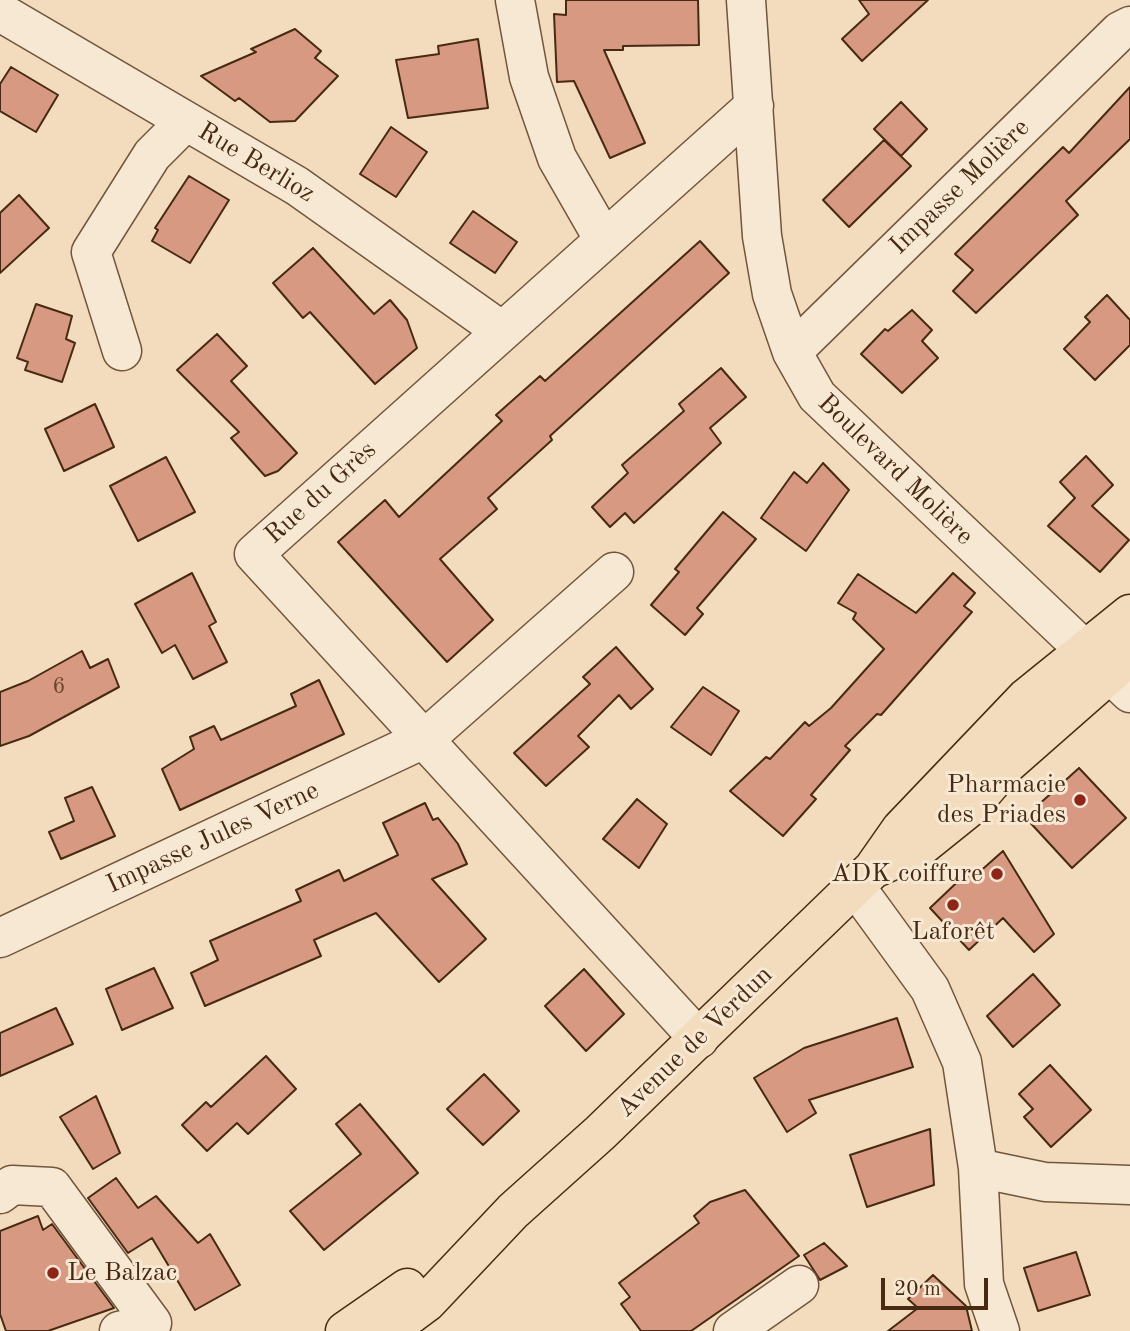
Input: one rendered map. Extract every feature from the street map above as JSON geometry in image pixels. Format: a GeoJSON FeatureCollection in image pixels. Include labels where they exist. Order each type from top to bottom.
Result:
{"type":"FeatureCollection","features":[{"type":"Feature","properties":{"kind":"main road","name":"Avenue de Verdun"},"geometry":{"type":"LineString","coordinates":[[388,1331],[427,1302],[513,1211],[699,1039],[864,878],[919,848],[970,807],[1007,764],[1113,668],[1130,614]]}},
{"type":"Feature","properties":{"kind":"main road","name":"Avenue de Verdun"},"geometry":{"type":"LineString","coordinates":[[345,1331],[513,1211]]}},
{"type":"Feature","properties":{"kind":"street"},"geometry":{"type":"LineString","coordinates":[[515,0],[529,77],[557,158],[604,240]]}},
{"type":"Feature","properties":{"kind":"street","name":"Boulevard Molière"},"geometry":{"type":"LineString","coordinates":[[746,0],[764,247],[772,293],[792,352],[817,396],[1113,668]]}},
{"type":"Feature","properties":{"kind":"street"},"geometry":{"type":"LineString","coordinates":[[1120,0],[1130,11]]}},
{"type":"Feature","properties":{"kind":"street","name":"Rue Berlioz"},"geometry":{"type":"LineString","coordinates":[[0,12],[298,186],[502,331]]}},
{"type":"Feature","properties":{"kind":"street","name":"Impasse Molière"},"geometry":{"type":"LineString","coordinates":[[792,352],[1110,40],[1130,26]]}},
{"type":"Feature","properties":{"kind":"street","name":"Rue du Grès"},"geometry":{"type":"LineString","coordinates":[[699,1039],[426,738],[254,554],[754,106]]}},
{"type":"Feature","properties":{"kind":"street"},"geometry":{"type":"LineString","coordinates":[[122,351],[92,252],[152,155],[186,121]]}},
{"type":"Feature","properties":{"kind":"street","name":"Impasse Jules Verne"},"geometry":{"type":"LineString","coordinates":[[0,938],[426,738],[614,572]]}},
{"type":"Feature","properties":{"kind":"street"},"geometry":{"type":"LineString","coordinates":[[864,878],[930,989],[962,1062],[978,1168],[984,1284],[1000,1331]]}},
{"type":"Feature","properties":{"kind":"street"},"geometry":{"type":"LineString","coordinates":[[978,1168],[1045,1182],[1130,1185]]}},
{"type":"Feature","properties":{"kind":"street"},"geometry":{"type":"LineString","coordinates":[[4,1184],[52,1188],[142,1328]]}},
{"type":"Feature","properties":{"kind":"street"},"geometry":{"type":"LineString","coordinates":[[733,1331],[799,1285]]}},
{"type":"Feature","properties":{"kind":"building"},"geometry":{"type":"Polygon","coordinates":[[[566,0],[698,0],[699,45],[623,46],[623,50],[604,50],[645,143],[610,158],[574,81],[557,82],[554,14],[566,15],[566,0]]]}},
{"type":"Feature","properties":{"kind":"building"},"geometry":{"type":"Polygon","coordinates":[[[859,0],[928,0],[862,61],[842,39],[869,14],[859,0]]]}},
{"type":"Feature","properties":{"kind":"building"},"geometry":{"type":"Polygon","coordinates":[[[295,29],[321,51],[315,58],[338,76],[295,121],[270,122],[239,98],[235,101],[201,76],[256,52],[251,49],[295,29]]]}},
{"type":"Feature","properties":{"kind":"building"},"geometry":{"type":"Polygon","coordinates":[[[478,39],[488,108],[408,118],[396,60],[439,54],[438,46],[478,39]]]}},
{"type":"Feature","properties":{"kind":"building"},"geometry":{"type":"Polygon","coordinates":[[[11,67],[58,95],[36,132],[0,111],[0,84],[11,67]]]}},
{"type":"Feature","properties":{"kind":"building"},"geometry":{"type":"Polygon","coordinates":[[[1130,87],[1130,139],[1066,201],[1078,215],[976,313],[953,291],[973,270],[955,254],[1063,147],[1069,153],[1130,87]]]}},
{"type":"Feature","properties":{"kind":"building"},"geometry":{"type":"Polygon","coordinates":[[[901,102],[927,129],[901,156],[874,129],[901,102]]]}},
{"type":"Feature","properties":{"kind":"building"},"geometry":{"type":"Polygon","coordinates":[[[391,127],[427,152],[396,197],[360,174],[391,127]]]}},
{"type":"Feature","properties":{"kind":"building"},"geometry":{"type":"Polygon","coordinates":[[[884,140],[911,166],[849,227],[823,200],[884,140]]]}},
{"type":"Feature","properties":{"kind":"building"},"geometry":{"type":"Polygon","coordinates":[[[189,176],[229,200],[190,263],[152,241],[158,230],[155,228],[189,176]]]}},
{"type":"Feature","properties":{"kind":"building"},"geometry":{"type":"Polygon","coordinates":[[[19,195],[49,228],[0,273],[0,213],[19,195]]]}},
{"type":"Feature","properties":{"kind":"building"},"geometry":{"type":"Polygon","coordinates":[[[473,211],[517,242],[495,273],[450,243],[473,211]]]}},
{"type":"Feature","properties":{"kind":"building"},"geometry":{"type":"Polygon","coordinates":[[[700,241],[729,273],[550,436],[552,440],[488,498],[497,509],[440,559],[493,620],[447,662],[338,542],[385,500],[399,517],[502,421],[496,415],[540,376],[545,381],[700,241]]]}},
{"type":"Feature","properties":{"kind":"building"},"geometry":{"type":"Polygon","coordinates":[[[313,248],[374,314],[390,300],[407,320],[417,348],[375,384],[310,312],[303,318],[273,283],[313,248]]]}},
{"type":"Feature","properties":{"kind":"building"},"geometry":{"type":"Polygon","coordinates":[[[1107,295],[1130,320],[1130,345],[1095,380],[1064,349],[1090,322],[1085,317],[1107,295]]]}},
{"type":"Feature","properties":{"kind":"building"},"geometry":{"type":"Polygon","coordinates":[[[36,304],[72,316],[66,339],[75,343],[62,382],[25,370],[28,362],[17,358],[36,304]]]}},
{"type":"Feature","properties":{"kind":"building"},"geometry":{"type":"Polygon","coordinates":[[[912,310],[932,330],[922,341],[938,358],[902,393],[861,354],[885,329],[888,331],[912,310]]]}},
{"type":"Feature","properties":{"kind":"building"},"geometry":{"type":"Polygon","coordinates":[[[217,334],[247,366],[231,381],[297,453],[278,471],[265,476],[231,438],[239,432],[177,370],[217,334]]]}},
{"type":"Feature","properties":{"kind":"building"},"geometry":{"type":"Polygon","coordinates":[[[721,368],[746,397],[710,428],[721,443],[634,523],[625,513],[610,527],[592,507],[628,473],[622,465],[684,411],[679,404],[721,368]]]}},
{"type":"Feature","properties":{"kind":"building"},"geometry":{"type":"Polygon","coordinates":[[[95,404],[114,447],[64,471],[45,429],[95,404]]]}},
{"type":"Feature","properties":{"kind":"building"},"geometry":{"type":"Polygon","coordinates":[[[1086,456],[1113,485],[1092,506],[1129,540],[1100,572],[1048,526],[1075,498],[1060,482],[1086,456]]]}},
{"type":"Feature","properties":{"kind":"building"},"geometry":{"type":"Polygon","coordinates":[[[166,457],[195,512],[138,541],[110,486],[166,457]]]}},
{"type":"Feature","properties":{"kind":"building"},"geometry":{"type":"Polygon","coordinates":[[[823,463],[849,490],[806,551],[761,518],[794,472],[807,483],[823,463]]]}},
{"type":"Feature","properties":{"kind":"building"},"geometry":{"type":"Polygon","coordinates":[[[723,512],[756,539],[697,608],[703,614],[685,635],[651,605],[679,572],[675,569],[723,512]]]}},
{"type":"Feature","properties":{"kind":"building"},"geometry":{"type":"Polygon","coordinates":[[[192,573],[216,622],[209,626],[227,662],[193,679],[175,645],[162,653],[135,604],[192,573]]]}},
{"type":"Feature","properties":{"kind":"building"},"geometry":{"type":"Polygon","coordinates":[[[953,573],[975,593],[964,606],[972,612],[881,715],[877,714],[845,746],[850,750],[811,795],[816,799],[783,836],[730,791],[766,757],[770,759],[805,722],[809,726],[831,708],[884,649],[853,619],[856,613],[838,603],[858,574],[916,613],[953,573]]]}},
{"type":"Feature","properties":{"kind":"building"},"geometry":{"type":"Polygon","coordinates":[[[616,647],[653,689],[631,709],[619,695],[578,736],[589,747],[546,786],[514,753],[590,684],[583,677],[616,647]]]}},
{"type":"Feature","properties":{"kind":"building"},"geometry":{"type":"Polygon","coordinates":[[[82,651],[90,668],[108,659],[119,687],[29,736],[0,746],[0,692],[28,681],[82,651]]]}},
{"type":"Feature","properties":{"kind":"building"},"geometry":{"type":"Polygon","coordinates":[[[319,680],[344,734],[180,810],[162,769],[194,749],[190,737],[214,726],[221,740],[296,706],[291,694],[319,680]]]}},
{"type":"Feature","properties":{"kind":"building"},"geometry":{"type":"Polygon","coordinates":[[[703,687],[739,711],[711,755],[671,727],[703,687]]]}},
{"type":"Feature","properties":{"kind":"building"},"geometry":{"type":"Polygon","coordinates":[[[1079,768],[1126,818],[1072,868],[1025,817],[1079,768]]]}},
{"type":"Feature","properties":{"kind":"building"},"geometry":{"type":"Polygon","coordinates":[[[92,787],[115,836],[61,859],[49,832],[74,821],[65,798],[92,787]]]}},
{"type":"Feature","properties":{"kind":"building"},"geometry":{"type":"Polygon","coordinates":[[[637,799],[667,824],[639,868],[603,839],[637,799]]]}},
{"type":"Feature","properties":{"kind":"building"},"geometry":{"type":"Polygon","coordinates":[[[425,803],[433,820],[438,818],[458,844],[467,864],[432,879],[486,939],[439,982],[376,913],[314,940],[321,956],[205,1006],[191,973],[218,960],[210,941],[301,901],[296,890],[339,870],[344,881],[398,855],[383,823],[425,803]]]}},
{"type":"Feature","properties":{"kind":"building"},"geometry":{"type":"Polygon","coordinates":[[[1003,851],[1054,934],[1034,952],[1003,918],[969,950],[930,908],[971,869],[976,875],[1003,851]]]}},
{"type":"Feature","properties":{"kind":"building"},"geometry":{"type":"Polygon","coordinates":[[[154,968],[173,1008],[122,1030],[106,989],[154,968]]]}},
{"type":"Feature","properties":{"kind":"building"},"geometry":{"type":"Polygon","coordinates":[[[584,969],[624,1014],[586,1051],[545,1006],[584,969]]]}},
{"type":"Feature","properties":{"kind":"building"},"geometry":{"type":"Polygon","coordinates":[[[1033,974],[1060,1005],[1013,1047],[987,1016],[1033,974]]]}},
{"type":"Feature","properties":{"kind":"building"},"geometry":{"type":"Polygon","coordinates":[[[56,1008],[73,1044],[0,1076],[0,1033],[56,1008]]]}},
{"type":"Feature","properties":{"kind":"building"},"geometry":{"type":"Polygon","coordinates":[[[897,1018],[913,1067],[809,1100],[816,1113],[787,1132],[754,1078],[804,1048],[897,1018]]]}},
{"type":"Feature","properties":{"kind":"building"},"geometry":{"type":"Polygon","coordinates":[[[266,1056],[296,1089],[248,1134],[237,1123],[207,1151],[182,1125],[206,1102],[211,1107],[266,1056]]]}},
{"type":"Feature","properties":{"kind":"building"},"geometry":{"type":"Polygon","coordinates":[[[1050,1065],[1091,1110],[1051,1147],[1024,1117],[1033,1109],[1019,1094],[1050,1065]]]}},
{"type":"Feature","properties":{"kind":"building"},"geometry":{"type":"Polygon","coordinates":[[[484,1074],[519,1111],[483,1145],[447,1109],[484,1074]]]}},
{"type":"Feature","properties":{"kind":"building"},"geometry":{"type":"Polygon","coordinates":[[[96,1096],[120,1153],[93,1169],[60,1117],[96,1096]]]}},
{"type":"Feature","properties":{"kind":"building"},"geometry":{"type":"Polygon","coordinates":[[[360,1104],[418,1173],[324,1250],[290,1211],[361,1154],[336,1124],[360,1104]]]}},
{"type":"Feature","properties":{"kind":"building"},"geometry":{"type":"Polygon","coordinates":[[[930,1129],[934,1185],[867,1207],[850,1155],[930,1129]]]}},
{"type":"Feature","properties":{"kind":"building"},"geometry":{"type":"Polygon","coordinates":[[[116,1178],[138,1208],[156,1196],[198,1243],[210,1234],[240,1285],[195,1310],[152,1238],[128,1253],[88,1198],[116,1178]]]}},
{"type":"Feature","properties":{"kind":"building"},"geometry":{"type":"Polygon","coordinates":[[[745,1190],[799,1256],[691,1331],[641,1331],[621,1304],[630,1297],[619,1283],[699,1223],[694,1216],[710,1202],[745,1190]]]}},
{"type":"Feature","properties":{"kind":"building","name":"Le Balzac"},"geometry":{"type":"Polygon","coordinates":[[[38,1216],[43,1230],[52,1224],[114,1308],[48,1331],[6,1331],[0,1314],[0,1231],[38,1216]]]}},
{"type":"Feature","properties":{"kind":"building"},"geometry":{"type":"Polygon","coordinates":[[[824,1243],[847,1266],[820,1280],[804,1255],[824,1243]]]}},
{"type":"Feature","properties":{"kind":"building"},"geometry":{"type":"Polygon","coordinates":[[[1076,1252],[1090,1295],[1038,1311],[1024,1268],[1076,1252]]]}},
{"type":"Feature","properties":{"kind":"building"},"geometry":{"type":"Polygon","coordinates":[[[933,1275],[966,1306],[972,1331],[888,1331],[918,1308],[908,1299],[933,1275]]]}},
{"type":"Feature","properties":{"kind":"place","name":"Pharmacie des Priades"},"geometry":{"type":"Point","coordinates":[1080,800]}},
{"type":"Feature","properties":{"kind":"place","name":"ADK coiffure"},"geometry":{"type":"Point","coordinates":[997,874]}},
{"type":"Feature","properties":{"kind":"place","name":"Laforêt"},"geometry":{"type":"Point","coordinates":[953,905]}},
{"type":"Feature","properties":{"kind":"place","name":"Le Balzac"},"geometry":{"type":"Point","coordinates":[53,1273]}}]}
